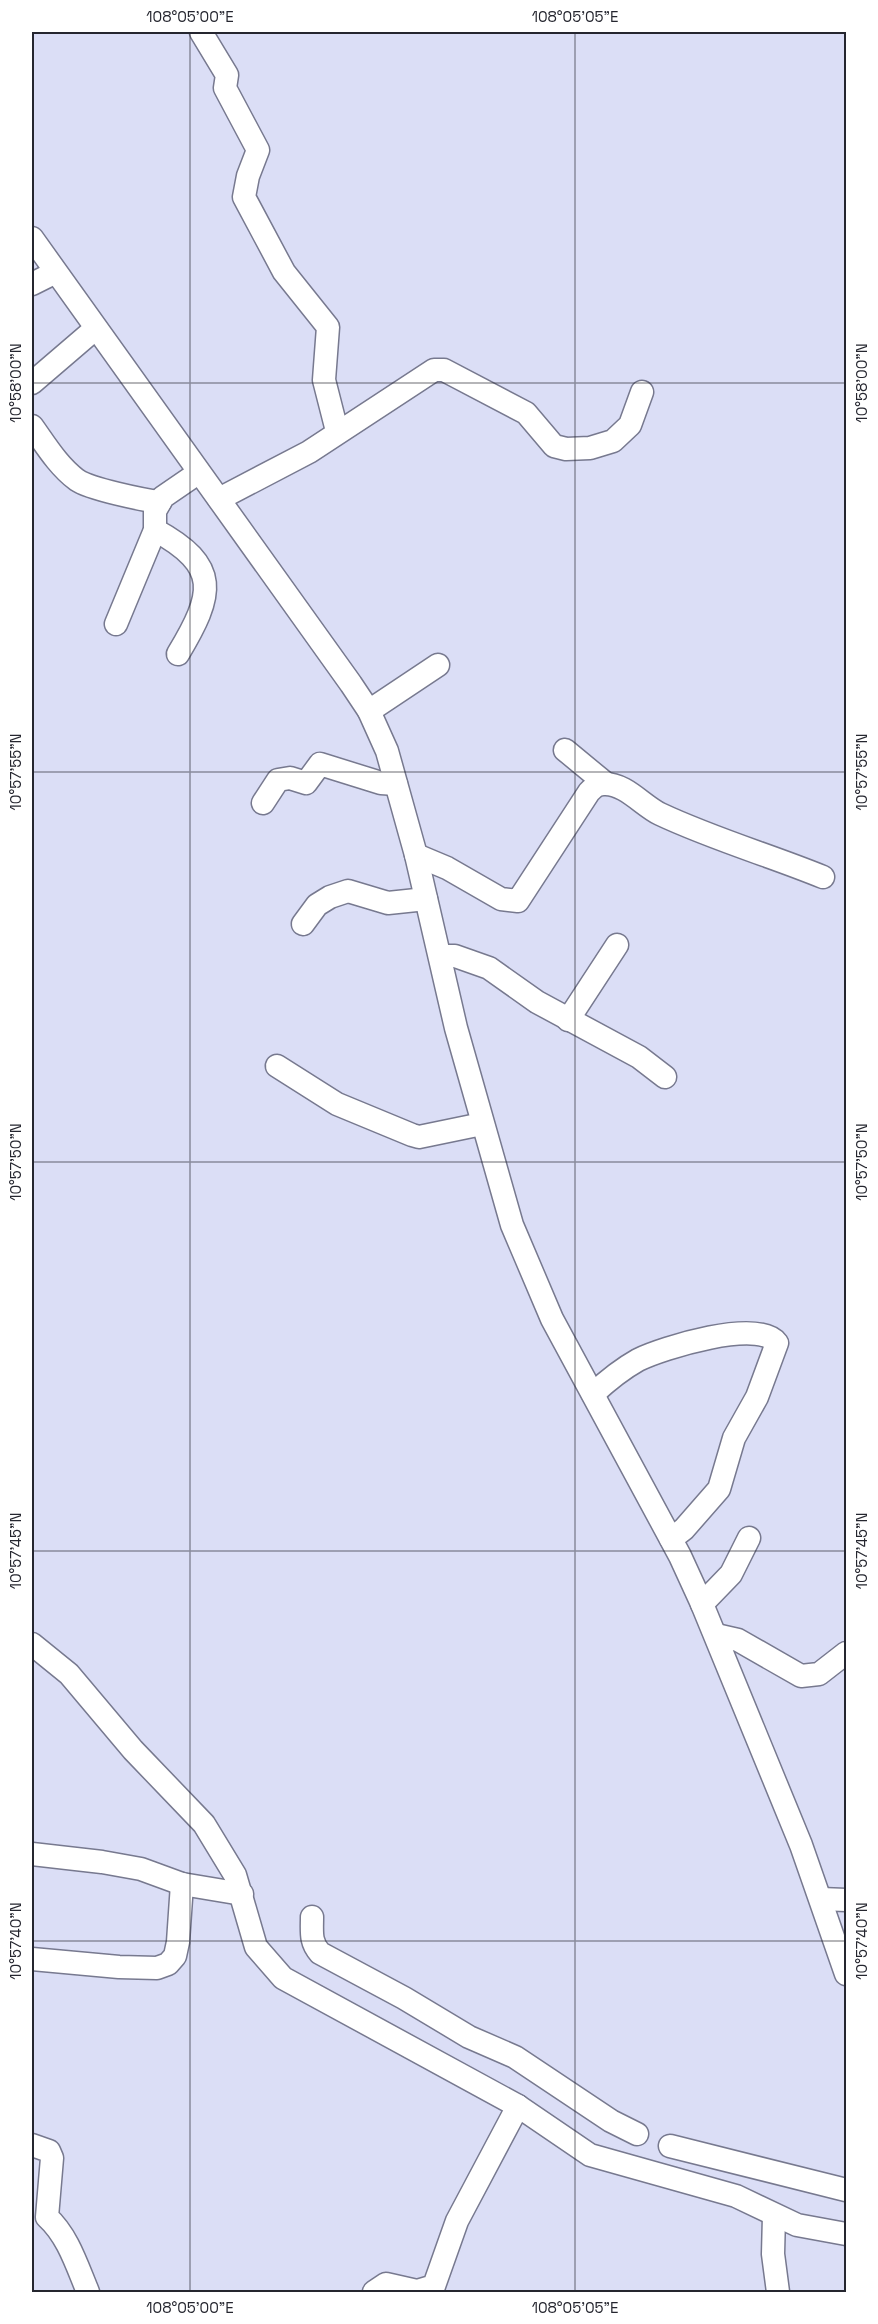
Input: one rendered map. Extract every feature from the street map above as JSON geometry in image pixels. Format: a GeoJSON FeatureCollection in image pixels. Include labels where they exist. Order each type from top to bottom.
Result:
{"type":"FeatureCollection","features":[{"type":"Feature","properties":{"kind":"street"},"geometry":{"type":"LineString","coordinates":[[201,32],[227,75],[225,88],[258,150],[243,191],[250,212],[284,272],[328,327],[324,380],[337,431]]}},
{"type":"Feature","properties":{"kind":"street"},"geometry":{"type":"LineString","coordinates":[[32,238],[54,273],[219,499],[369,711],[387,752],[416,855],[482,1124],[512,1225],[532,1276],[671,1539],[716,1635],[821,1899],[846,1974]]}},
{"type":"Feature","properties":{"kind":"street"},"geometry":{"type":"LineString","coordinates":[[32,284],[54,273]]}},
{"type":"Feature","properties":{"kind":"street"},"geometry":{"type":"LineString","coordinates":[[32,383],[95,329]]}},
{"type":"Feature","properties":{"kind":"street"},"geometry":{"type":"LineString","coordinates":[[219,499],[309,452],[337,431],[424,374],[434,370],[444,370],[526,413],[554,446],[566,449],[590,448],[613,441],[630,425],[642,392]]}},
{"type":"Feature","properties":{"kind":"street"},"geometry":{"type":"LineString","coordinates":[[32,426],[57,460],[79,481],[160,502]]}},
{"type":"Feature","properties":{"kind":"street"},"geometry":{"type":"LineString","coordinates":[[116,624],[154,530],[155,511],[163,497],[198,473]]}},
{"type":"Feature","properties":{"kind":"street"},"geometry":{"type":"LineString","coordinates":[[154,530],[180,544],[203,568],[205,576],[199,614],[178,654]]}},
{"type":"Feature","properties":{"kind":"street"},"geometry":{"type":"LineString","coordinates":[[369,711],[438,665]]}},
{"type":"Feature","properties":{"kind":"street"},"geometry":{"type":"LineString","coordinates":[[565,750],[605,783],[619,787],[657,813],[714,838],[823,877]]}},
{"type":"Feature","properties":{"kind":"street"},"geometry":{"type":"LineString","coordinates":[[263,803],[278,780],[290,778],[306,783],[320,764],[381,783],[396,784]]}},
{"type":"Feature","properties":{"kind":"street"},"geometry":{"type":"LineString","coordinates":[[416,855],[447,868],[501,899],[518,901],[589,792],[595,786],[605,783]]}},
{"type":"Feature","properties":{"kind":"street"},"geometry":{"type":"LineString","coordinates":[[303,924],[317,905],[330,897],[348,891],[388,903],[426,899]]}},
{"type":"Feature","properties":{"kind":"street"},"geometry":{"type":"LineString","coordinates":[[568,1020],[617,945]]}},
{"type":"Feature","properties":{"kind":"street"},"geometry":{"type":"LineString","coordinates":[[440,956],[455,956],[489,968],[537,1002],[639,1057],[665,1077]]}},
{"type":"Feature","properties":{"kind":"street"},"geometry":{"type":"LineString","coordinates":[[277,1065],[337,1104],[412,1135],[429,1135],[482,1124]]}},
{"type":"Feature","properties":{"kind":"street"},"geometry":{"type":"LineString","coordinates":[[593,1394],[608,1380],[639,1360],[714,1336],[764,1335],[773,1337],[777,1342],[757,1397],[734,1438],[719,1489],[684,1529],[671,1539]]}},
{"type":"Feature","properties":{"kind":"street"},"geometry":{"type":"LineString","coordinates":[[702,1604],[731,1574],[749,1538]]}},
{"type":"Feature","properties":{"kind":"street"},"geometry":{"type":"LineString","coordinates":[[716,1635],[738,1640],[801,1676],[819,1674],[846,1653]]}},
{"type":"Feature","properties":{"kind":"street"},"geometry":{"type":"LineString","coordinates":[[32,1644],[69,1674],[133,1750],[204,1824],[222,1850],[242,1894],[256,1947],[283,1978],[518,2106],[590,2155],[736,2196],[797,2225],[846,2234]]}},
{"type":"Feature","properties":{"kind":"street"},"geometry":{"type":"LineString","coordinates":[[32,1854],[141,1869],[182,1884],[242,1894]]}},
{"type":"Feature","properties":{"kind":"street"},"geometry":{"type":"LineString","coordinates":[[32,1959],[119,1967],[157,1968],[168,1964],[175,1956],[182,1884]]}},
{"type":"Feature","properties":{"kind":"street"},"geometry":{"type":"LineString","coordinates":[[821,1899],[846,1900]]}},
{"type":"Feature","properties":{"kind":"street"},"geometry":{"type":"LineString","coordinates":[[312,1917],[312,1937],[320,1953],[404,1998],[469,2037],[515,2057],[611,2121],[637,2134]]}},
{"type":"Feature","properties":{"kind":"street"},"geometry":{"type":"LineString","coordinates":[[374,2292],[386,2284],[417,2291],[434,2286],[456,2221],[518,2106]]}},
{"type":"Feature","properties":{"kind":"street"},"geometry":{"type":"LineString","coordinates":[[32,2145],[49,2151],[52,2158],[47,2217],[56,2224],[70,2248],[88,2292]]}},
{"type":"Feature","properties":{"kind":"street"},"geometry":{"type":"LineString","coordinates":[[670,2146],[846,2190]]}},
{"type":"Feature","properties":{"kind":"street"},"geometry":{"type":"LineString","coordinates":[[774,2216],[773,2254],[778,2292]]}}]}
